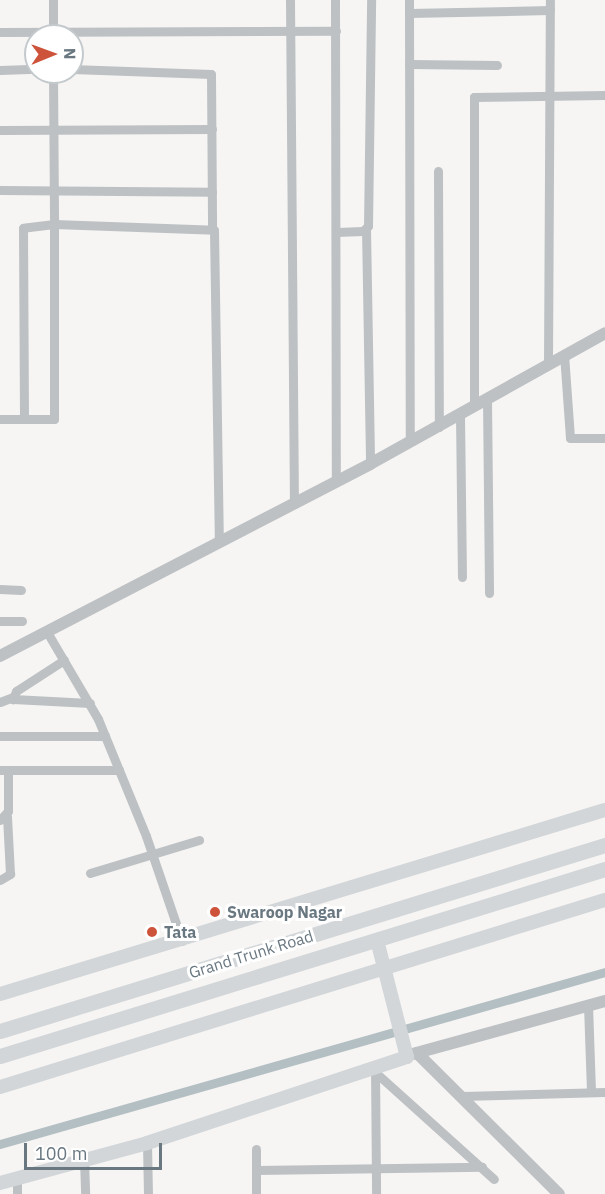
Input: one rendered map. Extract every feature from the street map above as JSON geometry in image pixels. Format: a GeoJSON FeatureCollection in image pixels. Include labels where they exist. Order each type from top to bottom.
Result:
{"type":"FeatureCollection","features":[{"type":"Feature","properties":{"kind":"highway","name":"Grand Trunk Road"},"geometry":{"type":"LineString","coordinates":[[0,1031],[605,845]]}},
{"type":"Feature","properties":{"kind":"highway","name":"Grand Trunk Road"},"geometry":{"type":"LineString","coordinates":[[0,1056],[605,869]]}},
{"type":"Feature","properties":{"kind":"main road"},"geometry":{"type":"LineString","coordinates":[[0,994],[182,941],[605,810]]}},
{"type":"Feature","properties":{"kind":"main road"},"geometry":{"type":"LineString","coordinates":[[0,1087],[605,900]]}},
{"type":"Feature","properties":{"kind":"main road"},"geometry":{"type":"LineString","coordinates":[[0,1183],[147,1143],[375,1070],[411,1050],[389,987],[377,940]]}},
{"type":"Feature","properties":{"kind":"street"},"geometry":{"type":"LineString","coordinates":[[53,0],[53,24]]}},
{"type":"Feature","properties":{"kind":"street"},"geometry":{"type":"LineString","coordinates":[[290,0],[294,504]]}},
{"type":"Feature","properties":{"kind":"street"},"geometry":{"type":"LineString","coordinates":[[335,0],[336,481]]}},
{"type":"Feature","properties":{"kind":"street"},"geometry":{"type":"LineString","coordinates":[[370,464],[366,229],[371,0]]}},
{"type":"Feature","properties":{"kind":"street"},"geometry":{"type":"LineString","coordinates":[[409,0],[410,442]]}},
{"type":"Feature","properties":{"kind":"street"},"geometry":{"type":"LineString","coordinates":[[548,364],[550,0]]}},
{"type":"Feature","properties":{"kind":"street"},"geometry":{"type":"LineString","coordinates":[[409,13],[549,10]]}},
{"type":"Feature","properties":{"kind":"street"},"geometry":{"type":"LineString","coordinates":[[84,34],[336,31]]}},
{"type":"Feature","properties":{"kind":"street"},"geometry":{"type":"LineString","coordinates":[[0,32],[24,33]]}},
{"type":"Feature","properties":{"kind":"street"},"geometry":{"type":"LineString","coordinates":[[410,64],[497,65]]}},
{"type":"Feature","properties":{"kind":"street"},"geometry":{"type":"LineString","coordinates":[[0,70],[24,69]]}},
{"type":"Feature","properties":{"kind":"street"},"geometry":{"type":"LineString","coordinates":[[84,69],[209,72],[219,542]]}},
{"type":"Feature","properties":{"kind":"street"},"geometry":{"type":"LineString","coordinates":[[0,419],[54,419],[53,84]]}},
{"type":"Feature","properties":{"kind":"street"},"geometry":{"type":"LineString","coordinates":[[474,406],[472,102],[481,94],[605,95]]}},
{"type":"Feature","properties":{"kind":"street"},"geometry":{"type":"LineString","coordinates":[[0,130],[212,129]]}},
{"type":"Feature","properties":{"kind":"street"},"geometry":{"type":"LineString","coordinates":[[438,171],[439,427]]}},
{"type":"Feature","properties":{"kind":"street"},"geometry":{"type":"LineString","coordinates":[[0,190],[212,192]]}},
{"type":"Feature","properties":{"kind":"street"},"geometry":{"type":"LineString","coordinates":[[24,419],[23,228],[54,224],[212,228]]}},
{"type":"Feature","properties":{"kind":"street"},"geometry":{"type":"LineString","coordinates":[[336,232],[366,229]]}},
{"type":"Feature","properties":{"kind":"street"},"geometry":{"type":"LineString","coordinates":[[0,656],[370,464],[605,333]]}},
{"type":"Feature","properties":{"kind":"street"},"geometry":{"type":"LineString","coordinates":[[564,354],[570,438],[605,438]]}},
{"type":"Feature","properties":{"kind":"street"},"geometry":{"type":"LineString","coordinates":[[486,399],[489,593]]}},
{"type":"Feature","properties":{"kind":"street"},"geometry":{"type":"LineString","coordinates":[[460,415],[462,577]]}},
{"type":"Feature","properties":{"kind":"street"},"geometry":{"type":"LineString","coordinates":[[0,589],[21,590]]}},
{"type":"Feature","properties":{"kind":"street"},"geometry":{"type":"LineString","coordinates":[[0,621],[22,621]]}},
{"type":"Feature","properties":{"kind":"street"},"geometry":{"type":"LineString","coordinates":[[47,632],[90,703],[105,736],[153,854],[182,941]]}},
{"type":"Feature","properties":{"kind":"street"},"geometry":{"type":"LineString","coordinates":[[0,702],[13,697],[64,660]]}},
{"type":"Feature","properties":{"kind":"street"},"geometry":{"type":"LineString","coordinates":[[13,697],[19,702],[90,703]]}},
{"type":"Feature","properties":{"kind":"street"},"geometry":{"type":"LineString","coordinates":[[0,736],[105,736]]}},
{"type":"Feature","properties":{"kind":"street"},"geometry":{"type":"LineString","coordinates":[[0,880],[10,874],[4,849],[4,770],[119,770]]}},
{"type":"Feature","properties":{"kind":"street"},"geometry":{"type":"LineString","coordinates":[[90,873],[199,840]]}},
{"type":"Feature","properties":{"kind":"street"},"geometry":{"type":"LineString","coordinates":[[411,1050],[605,1001]]}},
{"type":"Feature","properties":{"kind":"street"},"geometry":{"type":"LineString","coordinates":[[588,1005],[591,1092]]}},
{"type":"Feature","properties":{"kind":"street"},"geometry":{"type":"LineString","coordinates":[[411,1050],[462,1096],[559,1194]]}},
{"type":"Feature","properties":{"kind":"street"},"geometry":{"type":"LineString","coordinates":[[375,1070],[494,1179]]}},
{"type":"Feature","properties":{"kind":"street"},"geometry":{"type":"LineString","coordinates":[[375,1070],[376,1194]]}},
{"type":"Feature","properties":{"kind":"street"},"geometry":{"type":"LineString","coordinates":[[462,1096],[605,1092]]}},
{"type":"Feature","properties":{"kind":"street"},"geometry":{"type":"LineString","coordinates":[[147,1143],[148,1194]]}},
{"type":"Feature","properties":{"kind":"street"},"geometry":{"type":"LineString","coordinates":[[256,1149],[256,1194]]}},
{"type":"Feature","properties":{"kind":"street"},"geometry":{"type":"LineString","coordinates":[[84,1160],[85,1194]]}},
{"type":"Feature","properties":{"kind":"street"},"geometry":{"type":"LineString","coordinates":[[256,1170],[482,1167]]}},
{"type":"Feature","properties":{"kind":"street"},"geometry":{"type":"LineString","coordinates":[[17,1194],[18,1179]]}},
{"type":"Feature","properties":{"kind":"waterway"},"geometry":{"type":"LineString","coordinates":[[0,1144],[605,972]]}},
{"type":"Feature","properties":{"kind":"place","name":"Swaroop Nagar"},"geometry":{"type":"Point","coordinates":[215,912]}},
{"type":"Feature","properties":{"kind":"place","name":"Tata"},"geometry":{"type":"Point","coordinates":[152,932]}}]}
